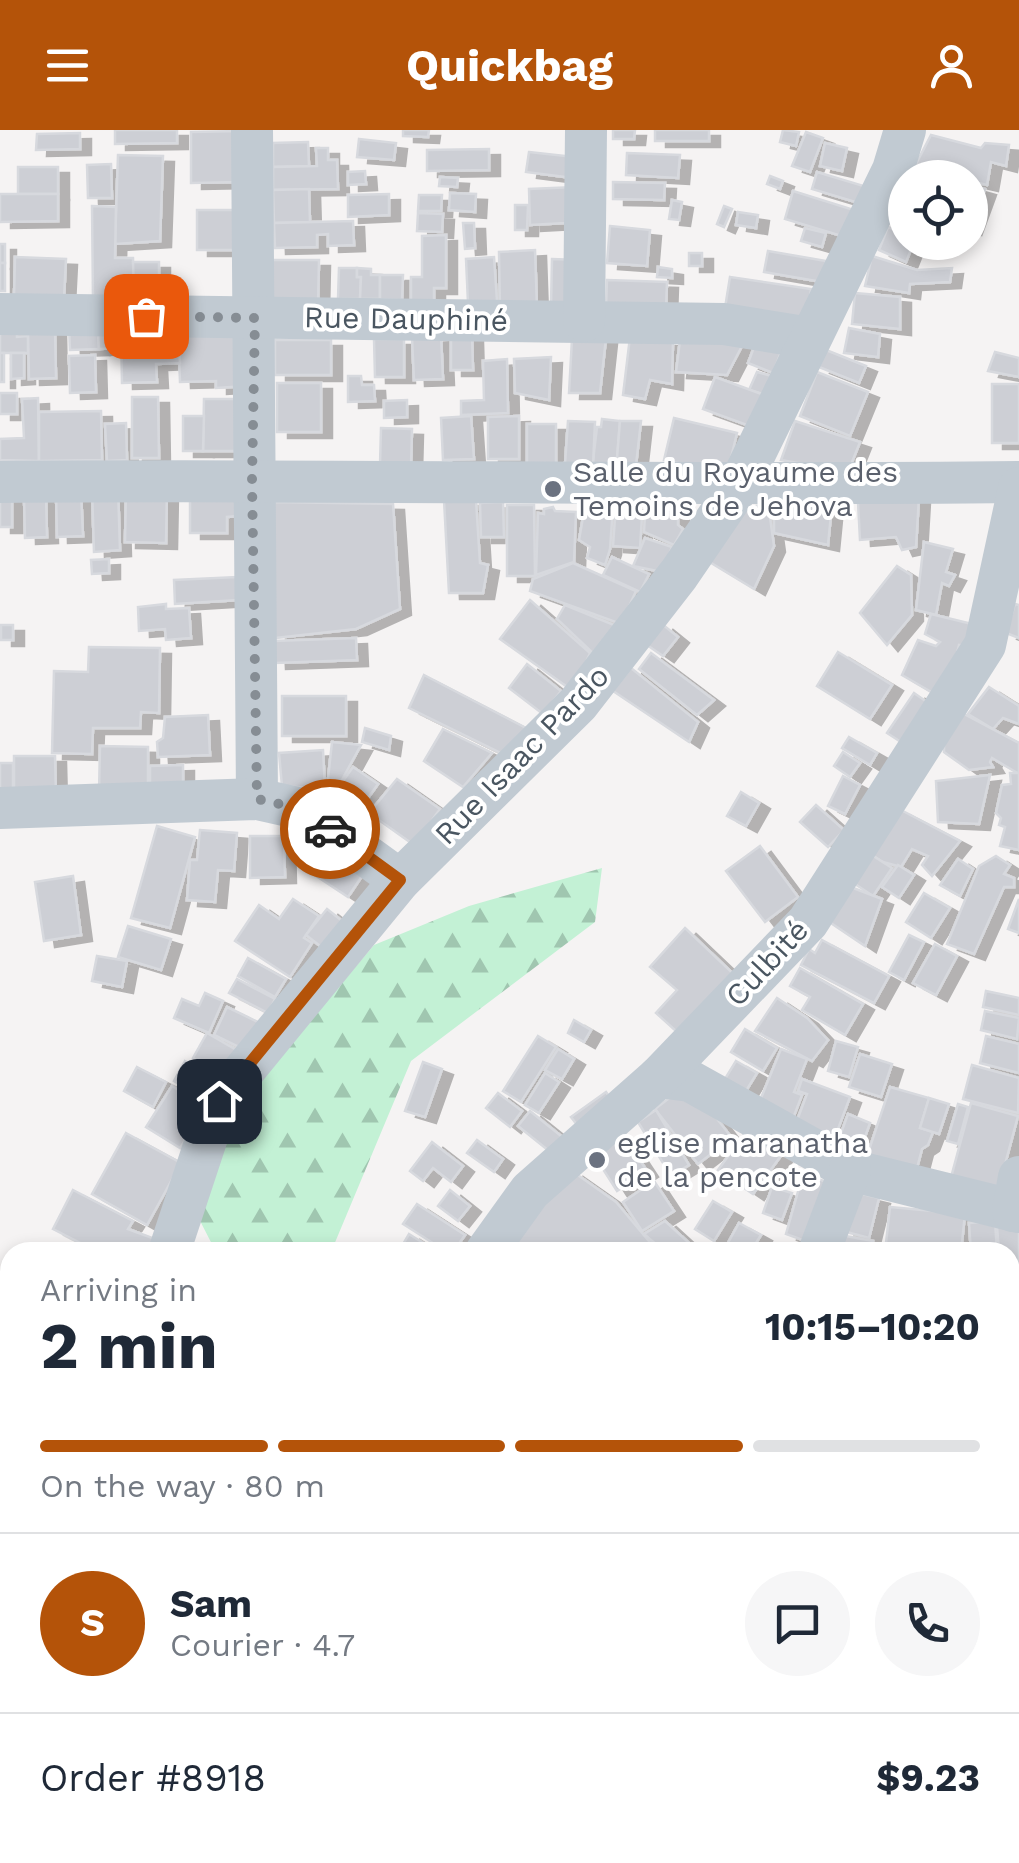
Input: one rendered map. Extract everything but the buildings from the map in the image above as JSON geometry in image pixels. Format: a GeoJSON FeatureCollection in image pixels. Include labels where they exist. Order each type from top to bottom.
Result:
{"type":"FeatureCollection","features":[{"type":"Feature","properties":{"kind":"street"},"geometry":{"type":"LineString","coordinates":[[252,130],[257,799]]}},
{"type":"Feature","properties":{"kind":"street"},"geometry":{"type":"LineString","coordinates":[[584,322],[586,130]]}},
{"type":"Feature","properties":{"kind":"street","name":"Rue Isaac Pardo"},"geometry":{"type":"LineString","coordinates":[[172,1242],[219,1101],[400,880],[578,704],[679,574],[739,486],[892,170],[905,130]]}},
{"type":"Feature","properties":{"kind":"street","name":"Rue Dauphiné"},"geometry":{"type":"LineString","coordinates":[[0,314],[724,324],[810,338]]}},
{"type":"Feature","properties":{"kind":"street"},"geometry":{"type":"LineString","coordinates":[[0,482],[1019,485]]}},
{"type":"Feature","properties":{"kind":"street","name":"Culbité"},"geometry":{"type":"LineString","coordinates":[[493,1242],[530,1191],[658,1077],[808,922],[985,646],[1019,485]]}},
{"type":"Feature","properties":{"kind":"street"},"geometry":{"type":"LineString","coordinates":[[0,808],[257,799],[302,809],[400,880]]}},
{"type":"Feature","properties":{"kind":"street"},"geometry":{"type":"LineString","coordinates":[[658,1077],[690,1080],[850,1170],[1017,1200]]}},
{"type":"Feature","properties":{"kind":"street"},"geometry":{"type":"LineString","coordinates":[[823,1242],[850,1170]]}},
{"type":"Feature","properties":{"kind":"green space"},"geometry":{"type":"Polygon","coordinates":[[[602,868],[595,922],[411,1061],[335,1242],[211,1242],[196,1213],[225,1121],[374,945],[469,906],[602,868]]]}},
{"type":"Feature","properties":{"kind":"way so far"},"geometry":{"type":"LineString","coordinates":[[146,316],[255,318],[252,480],[257,799],[302,809],[330,829]]}},
{"type":"Feature","properties":{"kind":"place","name":"Salle du Royaume des Temoins de Jehova"},"geometry":{"type":"Point","coordinates":[553,489]}},
{"type":"Feature","properties":{"kind":"place","name":"eglise maranatha de la pencote"},"geometry":{"type":"Point","coordinates":[597,1160]}},
{"type":"Feature","properties":{"kind":"route"},"geometry":{"type":"LineString","coordinates":[[219,1101],[400,880],[330,829]]}}]}
